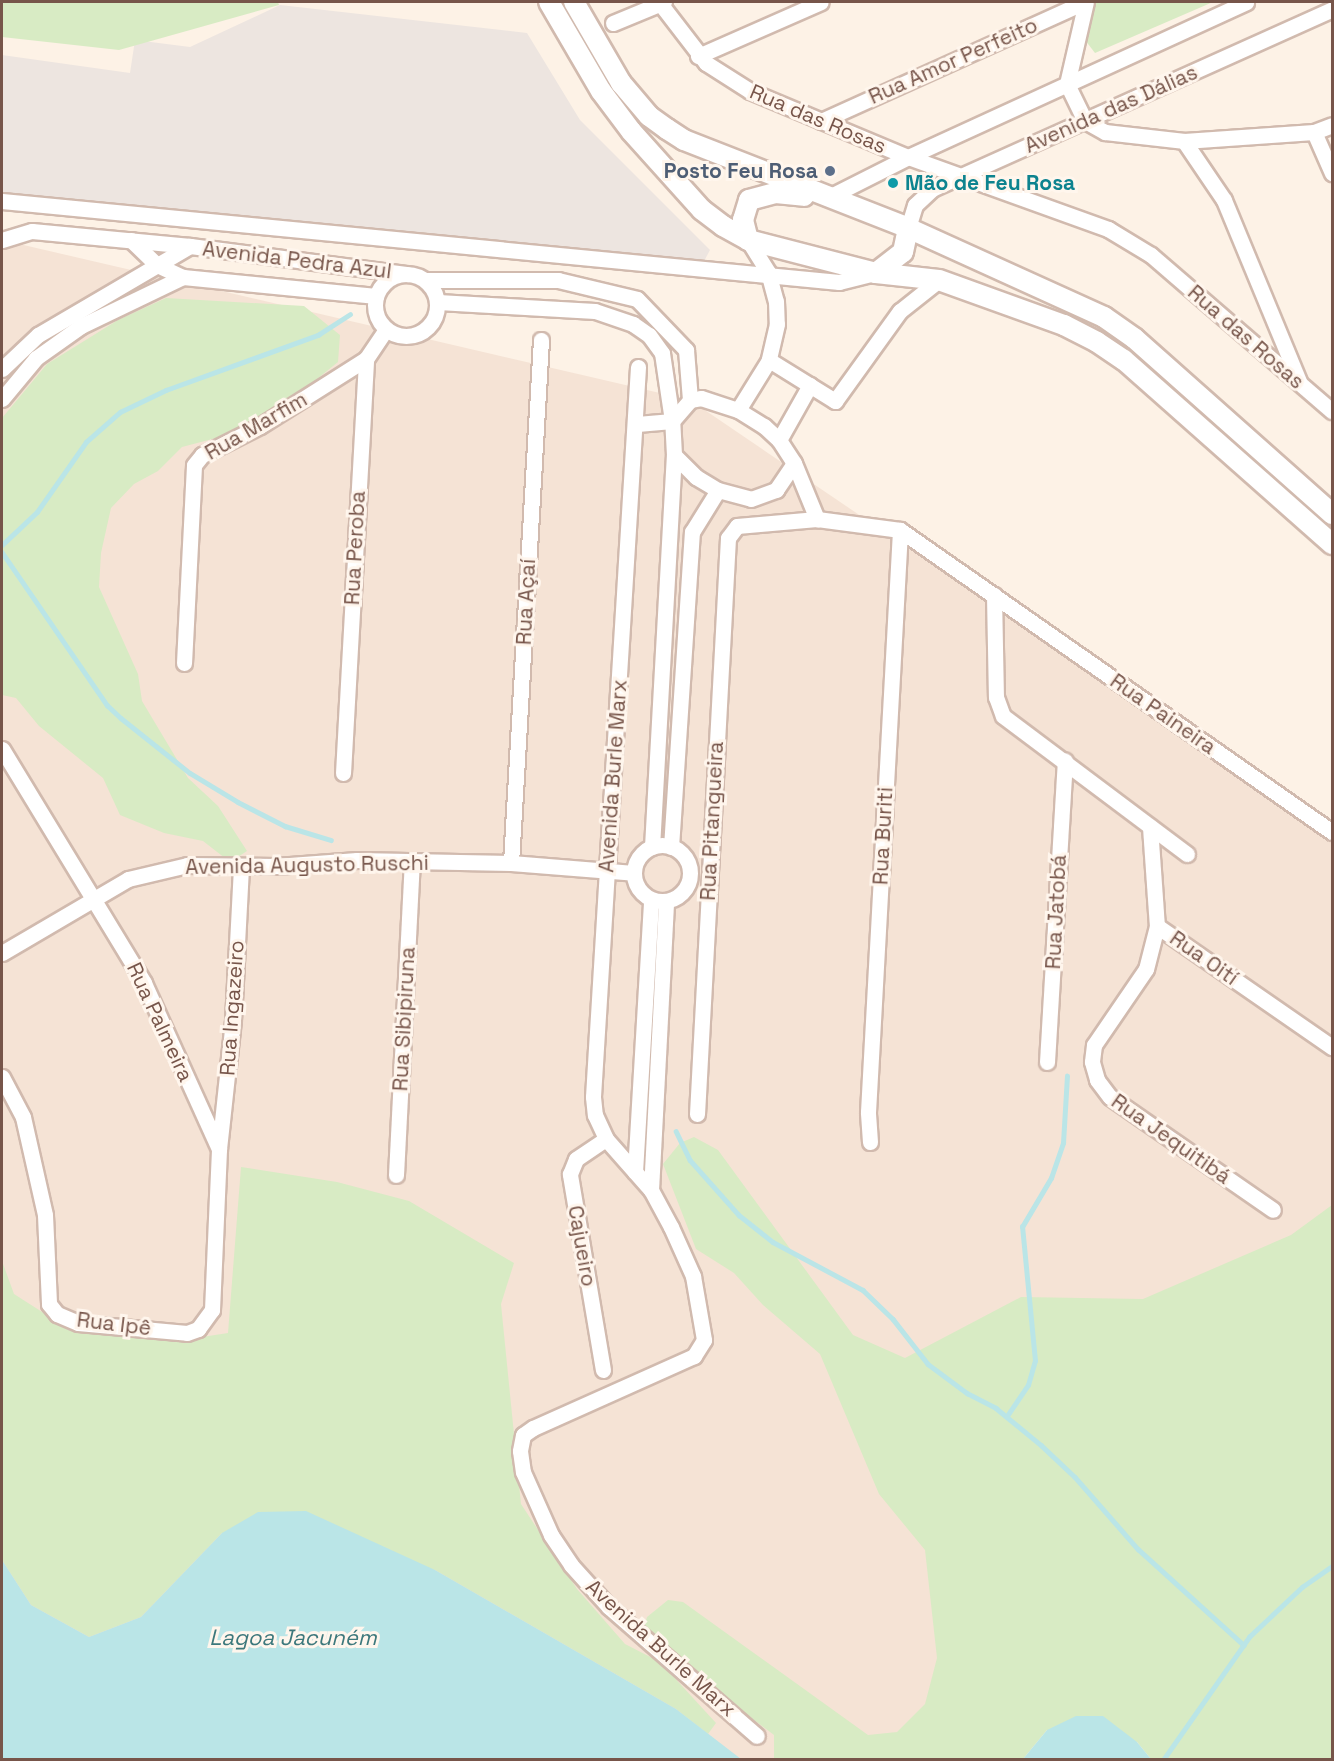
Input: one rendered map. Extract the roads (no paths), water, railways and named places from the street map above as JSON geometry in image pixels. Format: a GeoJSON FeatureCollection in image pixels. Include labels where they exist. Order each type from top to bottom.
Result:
{"type":"FeatureCollection","features":[{"type":"Feature","properties":{"kind":"main road"},"geometry":{"type":"LineString","coordinates":[[549,2],[601,91],[631,131],[702,210],[748,240],[876,273],[939,280],[1064,325],[1097,342],[1124,360],[1332,544]]}},
{"type":"Feature","properties":{"kind":"main road"},"geometry":{"type":"LineString","coordinates":[[574,2],[621,82],[649,116],[684,140],[827,198],[909,228],[1104,317],[1134,338],[1332,514]]}},
{"type":"Feature","properties":{"kind":"main road"},"geometry":{"type":"LineString","coordinates":[[748,240],[743,220],[749,200],[776,193],[827,198]]}},
{"type":"Feature","properties":{"kind":"main road"},"geometry":{"type":"LineString","coordinates":[[876,273],[903,252],[909,228]]}},
{"type":"Feature","properties":{"kind":"street"},"geometry":{"type":"LineString","coordinates":[[612,23],[661,2]]}},
{"type":"Feature","properties":{"kind":"street","name":"Rua das Rosas"},"geometry":{"type":"LineString","coordinates":[[661,2],[698,56],[750,91],[908,157],[1108,229],[1150,255],[1332,411]]}},
{"type":"Feature","properties":{"kind":"street"},"geometry":{"type":"LineString","coordinates":[[698,56],[821,2]]}},
{"type":"Feature","properties":{"kind":"street"},"geometry":{"type":"LineString","coordinates":[[1086,2],[1067,84],[1084,122],[1105,132],[1184,141],[1314,132],[1332,125]]}},
{"type":"Feature","properties":{"kind":"street","name":"Rua Amor Perfeito"},"geometry":{"type":"LineString","coordinates":[[821,121],[1086,2]]}},
{"type":"Feature","properties":{"kind":"street","name":"Avenida das Dálias"},"geometry":{"type":"LineString","coordinates":[[827,198],[908,157],[1246,2]]}},
{"type":"Feature","properties":{"kind":"street","name":"Avenida das Dálias"},"geometry":{"type":"LineString","coordinates":[[909,228],[922,196],[1332,9]]}},
{"type":"Feature","properties":{"kind":"street"},"geometry":{"type":"LineString","coordinates":[[1314,132],[1332,173]]}},
{"type":"Feature","properties":{"kind":"street"},"geometry":{"type":"LineString","coordinates":[[1184,141],[1224,200],[1300,384]]}},
{"type":"Feature","properties":{"kind":"street"},"geometry":{"type":"LineString","coordinates":[[2,201],[768,272],[839,282],[876,273]]}},
{"type":"Feature","properties":{"kind":"street"},"geometry":{"type":"LineString","coordinates":[[2,240],[32,231],[190,246]]}},
{"type":"Feature","properties":{"kind":"street"},"geometry":{"type":"LineString","coordinates":[[131,240],[157,265]]}},
{"type":"Feature","properties":{"kind":"street"},"geometry":{"type":"LineString","coordinates":[[738,410],[769,360],[777,311],[768,272],[748,240]]}},
{"type":"Feature","properties":{"kind":"street","name":"Avenida Pedra Azul"},"geometry":{"type":"LineString","coordinates":[[2,369],[38,336],[190,246],[406,274]]}},
{"type":"Feature","properties":{"kind":"street","name":"Avenida Pedra Azul"},"geometry":{"type":"LineString","coordinates":[[157,265],[183,277],[376,296]]}},
{"type":"Feature","properties":{"kind":"street"},"geometry":{"type":"LineString","coordinates":[[425,280],[438,302],[437,313],[425,330],[405,336],[386,329],[376,314],[376,296],[394,276],[406,274],[425,280],[558,280],[637,299],[686,350],[690,400]]}},
{"type":"Feature","properties":{"kind":"street","name":"Avenida Pedra Azul"},"geometry":{"type":"LineString","coordinates":[[2,399],[36,358],[81,326],[183,277]]}},
{"type":"Feature","properties":{"kind":"street"},"geometry":{"type":"LineString","coordinates":[[769,360],[835,401],[900,311],[939,280]]}},
{"type":"Feature","properties":{"kind":"street"},"geometry":{"type":"LineString","coordinates":[[438,302],[595,311],[633,324],[649,335],[662,353],[672,421]]}},
{"type":"Feature","properties":{"kind":"street"},"geometry":{"type":"LineString","coordinates":[[366,359],[386,329]]}},
{"type":"Feature","properties":{"kind":"street","name":"Rua Açaí"},"geometry":{"type":"LineString","coordinates":[[511,863],[541,340]]}},
{"type":"Feature","properties":{"kind":"street","name":"Rua Marfim"},"geometry":{"type":"LineString","coordinates":[[184,663],[194,465],[202,455],[260,426],[366,359]]}},
{"type":"Feature","properties":{"kind":"street","name":"Rua Peroba"},"geometry":{"type":"LineString","coordinates":[[343,773],[366,359]]}},
{"type":"Feature","properties":{"kind":"street","name":"Avenida Burle Marx"},"geometry":{"type":"LineString","coordinates":[[638,367],[637,424],[593,1097],[595,1115],[606,1139],[651,1190],[693,1276],[703,1323],[701,1349],[694,1356],[523,1435],[523,1472],[551,1535],[571,1565],[609,1607],[757,1736]]}},
{"type":"Feature","properties":{"kind":"street"},"geometry":{"type":"LineString","coordinates":[[779,440],[810,385]]}},
{"type":"Feature","properties":{"kind":"street"},"geometry":{"type":"LineString","coordinates":[[637,424],[672,421],[690,400],[701,398],[738,410],[779,440],[794,463],[803,492],[817,519],[900,530]]}},
{"type":"Feature","properties":{"kind":"street","name":"Avenida Burle Marx"},"geometry":{"type":"LineString","coordinates":[[652,847],[674,454],[672,421]]}},
{"type":"Feature","properties":{"kind":"street"},"geometry":{"type":"LineString","coordinates":[[674,454],[696,477],[718,490],[751,499],[776,490],[803,492]]}},
{"type":"Feature","properties":{"kind":"street"},"geometry":{"type":"LineString","coordinates":[[776,490],[794,463]]}},
{"type":"Feature","properties":{"kind":"street"},"geometry":{"type":"LineString","coordinates":[[671,847],[692,532],[718,490]]}},
{"type":"Feature","properties":{"kind":"street","name":"Rua Pitangueira"},"geometry":{"type":"LineString","coordinates":[[697,1114],[728,538],[732,530],[752,522],[817,519]]}},
{"type":"Feature","properties":{"kind":"street","name":"Rua Paineira"},"geometry":{"type":"LineString","coordinates":[[900,530],[1332,832]]}},
{"type":"Feature","properties":{"kind":"street","name":"Rua Buriti"},"geometry":{"type":"LineString","coordinates":[[870,1142],[868,1112],[900,530]]}},
{"type":"Feature","properties":{"kind":"street"},"geometry":{"type":"LineString","coordinates":[[994,596],[996,697],[1003,716],[1187,854]]}},
{"type":"Feature","properties":{"kind":"street","name":"Rua Palmeira"},"geometry":{"type":"LineString","coordinates":[[2,749],[144,983],[219,1149]]}},
{"type":"Feature","properties":{"kind":"street","name":"Rua Jatobá"},"geometry":{"type":"LineString","coordinates":[[1047,1062],[1065,761]]}},
{"type":"Feature","properties":{"kind":"street","name":"Rua Oití"},"geometry":{"type":"LineString","coordinates":[[1150,827],[1157,926],[1332,1047]]}},
{"type":"Feature","properties":{"kind":"street"},"geometry":{"type":"LineString","coordinates":[[652,847],[671,847],[686,859],[690,878],[683,893],[659,900],[640,891],[634,873],[639,857],[652,847]]}},
{"type":"Feature","properties":{"kind":"street","name":"Avenida Augusto Ruschi"},"geometry":{"type":"LineString","coordinates":[[2,953],[147,872],[187,865],[241,866],[357,860],[511,863],[634,873]]}},
{"type":"Feature","properties":{"kind":"street","name":"Rua Sibipiruna"},"geometry":{"type":"LineString","coordinates":[[396,1175],[412,862]]}},
{"type":"Feature","properties":{"kind":"street","name":"Rua Ingazeiro"},"geometry":{"type":"LineString","coordinates":[[219,1149],[233,1020],[241,866]]}},
{"type":"Feature","properties":{"kind":"street"},"geometry":{"type":"LineString","coordinates":[[690,878],[709,878]]}},
{"type":"Feature","properties":{"kind":"street"},"geometry":{"type":"LineString","coordinates":[[634,1172],[659,900]]}},
{"type":"Feature","properties":{"kind":"street","name":"Avenida Burle Marx"},"geometry":{"type":"LineString","coordinates":[[651,1190],[659,900]]}},
{"type":"Feature","properties":{"kind":"street","name":"Rua Jequitibá"},"geometry":{"type":"LineString","coordinates":[[1157,926],[1146,969],[1094,1045],[1092,1062],[1097,1080],[1110,1097],[1273,1210]]}},
{"type":"Feature","properties":{"kind":"street","name":"Rua Ipê"},"geometry":{"type":"LineString","coordinates":[[2,1077],[23,1117],[45,1215],[45,1295],[57,1314],[78,1323],[187,1333],[207,1321],[212,1310],[219,1149]]}},
{"type":"Feature","properties":{"kind":"street","name":"Cajueiro"},"geometry":{"type":"LineString","coordinates":[[603,1370],[570,1174],[576,1159],[606,1139]]}},
{"type":"Feature","properties":{"kind":"water","name":"Lagoa Jacuném"},"geometry":{"type":"Polygon","coordinates":[[[306,1511],[435,1570],[676,1709],[741,1759],[2,1759],[2,1560],[31,1605],[89,1637],[141,1617],[222,1533],[258,1512],[306,1511]]]}},
{"type":"Feature","properties":{"kind":"water"},"geometry":{"type":"Polygon","coordinates":[[[1076,1716],[1103,1716],[1137,1742],[1151,1759],[1023,1759],[1047,1730],[1076,1716]]]}},
{"type":"Feature","properties":{"kind":"waterway"},"geometry":{"type":"LineString","coordinates":[[2,545],[37,512],[86,442],[120,412],[166,390],[318,335],[350,314]]}},
{"type":"Feature","properties":{"kind":"waterway"},"geometry":{"type":"LineString","coordinates":[[2,552],[107,705],[121,718],[190,773],[238,802],[285,826],[331,840]]}},
{"type":"Feature","properties":{"kind":"waterway"},"geometry":{"type":"LineString","coordinates":[[1007,1416],[1028,1385],[1035,1361],[1022,1227],[1051,1178],[1063,1143],[1067,1076]]}},
{"type":"Feature","properties":{"kind":"waterway"},"geometry":{"type":"LineString","coordinates":[[676,1131],[690,1160],[739,1215],[773,1242],[863,1290],[893,1319],[928,1364],[967,1393],[996,1408],[1041,1445],[1075,1477],[1138,1549],[1244,1645]]}},
{"type":"Feature","properties":{"kind":"waterway"},"geometry":{"type":"LineString","coordinates":[[1163,1760],[1249,1637],[1302,1587],[1332,1566]]}},
{"type":"Feature","properties":{"kind":"place","name":"Posto Feu Rosa"},"geometry":{"type":"Point","coordinates":[830,171]}},
{"type":"Feature","properties":{"kind":"place","name":"Mão de Feu Rosa"},"geometry":{"type":"Point","coordinates":[893,183]}}]}
